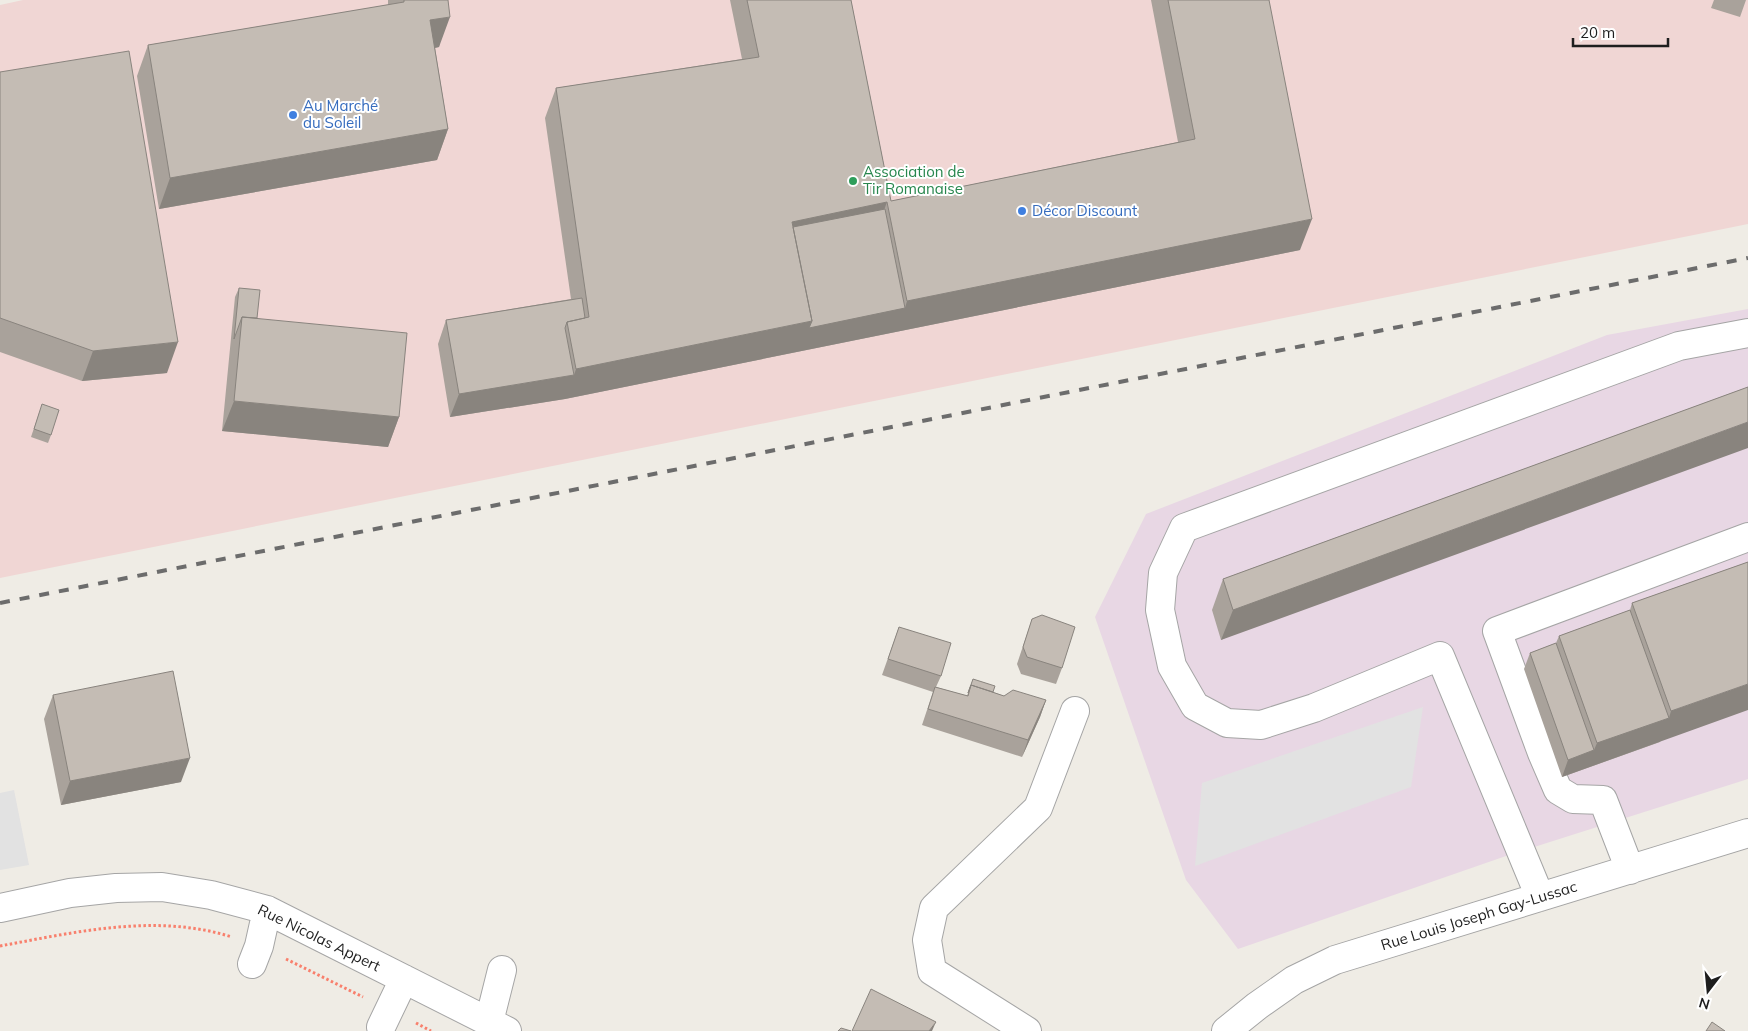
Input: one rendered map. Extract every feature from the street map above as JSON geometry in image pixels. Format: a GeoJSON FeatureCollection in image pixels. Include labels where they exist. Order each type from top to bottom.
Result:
{"type":"FeatureCollection","features":[{"type":"Feature","properties":{"kind":"street"},"geometry":{"type":"LineString","coordinates":[[1540,897],[1440,656],[1314,708],[1261,725],[1227,723],[1194,706],[1172,666],[1160,610],[1163,573],[1184,528],[1679,346],[1748,333]]}},
{"type":"Feature","properties":{"kind":"street"},"geometry":{"type":"LineString","coordinates":[[1630,870],[1602,800],[1573,799],[1558,790],[1542,754],[1497,631],[1748,537]]}},
{"type":"Feature","properties":{"kind":"street"},"geometry":{"type":"LineString","coordinates":[[1026,1031],[932,972],[927,940],[934,908],[1038,808],[1075,711]]}},
{"type":"Feature","properties":{"kind":"street","name":"Rue Louis Joseph Gay-Lussac"},"geometry":{"type":"LineString","coordinates":[[1226,1031],[1294,980],[1335,960],[1748,833]]}},
{"type":"Feature","properties":{"kind":"street","name":"Rue Nicolas Appert"},"geometry":{"type":"LineString","coordinates":[[0,908],[70,893],[116,888],[162,887],[211,895],[267,910],[499,1028]]}},
{"type":"Feature","properties":{"kind":"street"},"geometry":{"type":"LineString","coordinates":[[252,964],[259,946],[267,910]]}},
{"type":"Feature","properties":{"kind":"street"},"geometry":{"type":"LineString","coordinates":[[499,1028],[502,970]]}},
{"type":"Feature","properties":{"kind":"street"},"geometry":{"type":"LineString","coordinates":[[381,1027],[404,980]]}},
{"type":"Feature","properties":{"kind":"shaded area"},"geometry":{"type":"Polygon","coordinates":[[[23,0],[1748,0],[1748,224],[0,578],[0,5],[23,0]]]}},
{"type":"Feature","properties":{"kind":"shaded area"},"geometry":{"type":"Polygon","coordinates":[[[1748,309],[1748,779],[1506,856],[1238,949],[1186,880],[1095,617],[1146,514],[1607,335],[1748,309]]]}},
{"type":"Feature","properties":{"kind":"shaded area"},"geometry":{"type":"Polygon","coordinates":[[[1423,707],[1411,787],[1195,866],[1202,783],[1423,707]]]}},
{"type":"Feature","properties":{"kind":"shaded area"},"geometry":{"type":"Polygon","coordinates":[[[14,790],[29,865],[0,870],[0,793],[14,790]]]}},
{"type":"Feature","properties":{"kind":"building"},"geometry":{"type":"Polygon","coordinates":[[[404,0],[448,0],[450,17],[430,20],[448,129],[170,178],[148,45],[404,2],[404,0]]]}},
{"type":"Feature","properties":{"kind":"building"},"geometry":{"type":"Polygon","coordinates":[[[747,0],[851,0],[891,201],[1195,139],[1168,0],[1269,0],[1312,219],[907,301],[887,202],[792,222],[812,321],[576,369],[567,322],[589,317],[556,88],[759,57],[747,0]]]}},
{"type":"Feature","properties":{"kind":"building"},"geometry":{"type":"Polygon","coordinates":[[[129,51],[178,342],[93,351],[0,318],[0,72],[129,51]]]}},
{"type":"Feature","properties":{"kind":"building"},"geometry":{"type":"Polygon","coordinates":[[[885,209],[905,308],[809,328],[812,321],[793,227],[885,209]]]}},
{"type":"Feature","properties":{"kind":"building"},"geometry":{"type":"Polygon","coordinates":[[[239,288],[260,290],[257,318],[242,317],[234,339],[239,288]]]}},
{"type":"Feature","properties":{"kind":"building"},"geometry":{"type":"Polygon","coordinates":[[[582,298],[585,318],[567,322],[565,328],[574,375],[459,394],[446,320],[582,298]]]}},
{"type":"Feature","properties":{"kind":"building"},"geometry":{"type":"Polygon","coordinates":[[[242,317],[407,333],[399,417],[234,401],[242,317]]]}},
{"type":"Feature","properties":{"kind":"building"},"geometry":{"type":"Polygon","coordinates":[[[1748,387],[1748,422],[1233,610],[1223,579],[1748,387]]]}},
{"type":"Feature","properties":{"kind":"building"},"geometry":{"type":"Polygon","coordinates":[[[42,404],[59,410],[51,435],[34,429],[42,404]]]}},
{"type":"Feature","properties":{"kind":"building"},"geometry":{"type":"Polygon","coordinates":[[[1748,562],[1748,684],[1671,711],[1632,603],[1748,562]]]}},
{"type":"Feature","properties":{"kind":"building"},"geometry":{"type":"Polygon","coordinates":[[[1630,610],[1669,718],[1597,743],[1559,636],[1630,610]]]}},
{"type":"Feature","properties":{"kind":"building"},"geometry":{"type":"Polygon","coordinates":[[[1042,615],[1075,627],[1062,668],[1027,657],[1023,647],[1032,619],[1042,615]]]}},
{"type":"Feature","properties":{"kind":"building"},"geometry":{"type":"Polygon","coordinates":[[[899,627],[951,643],[941,676],[888,659],[899,627]]]}},
{"type":"Feature","properties":{"kind":"building"},"geometry":{"type":"Polygon","coordinates":[[[1556,643],[1594,750],[1568,760],[1530,653],[1556,643]]]}},
{"type":"Feature","properties":{"kind":"building"},"geometry":{"type":"Polygon","coordinates":[[[173,671],[190,758],[70,781],[53,695],[173,671]]]}},
{"type":"Feature","properties":{"kind":"building"},"geometry":{"type":"Polygon","coordinates":[[[973,679],[995,686],[993,692],[971,685],[968,693],[973,679]]]}},
{"type":"Feature","properties":{"kind":"building"},"geometry":{"type":"Polygon","coordinates":[[[971,685],[1004,696],[1013,690],[1046,700],[1028,740],[928,709],[935,687],[968,696],[971,685]]]}},
{"type":"Feature","properties":{"kind":"building"},"geometry":{"type":"Polygon","coordinates":[[[871,989],[936,1022],[929,1031],[852,1031],[871,989]]]}},
{"type":"Feature","properties":{"kind":"building"},"geometry":{"type":"Polygon","coordinates":[[[1712,1022],[1725,1031],[1706,1031],[1712,1022]]]}},
{"type":"Feature","properties":{"kind":"building"},"geometry":{"type":"Polygon","coordinates":[[[841,1028],[851,1031],[838,1031],[841,1028]]]}},
{"type":"Feature","properties":{"kind":"railway"},"geometry":{"type":"LineString","coordinates":[[0,603],[1748,258]]}},
{"type":"Feature","properties":{"kind":"place","name":"Au Marché du Soleil"},"geometry":{"type":"Point","coordinates":[293,115]}},
{"type":"Feature","properties":{"kind":"place","name":"Association de Tir Romanaise"},"geometry":{"type":"Point","coordinates":[853,181]}},
{"type":"Feature","properties":{"kind":"place","name":"Décor Discount"},"geometry":{"type":"Point","coordinates":[1022,211]}}]}
